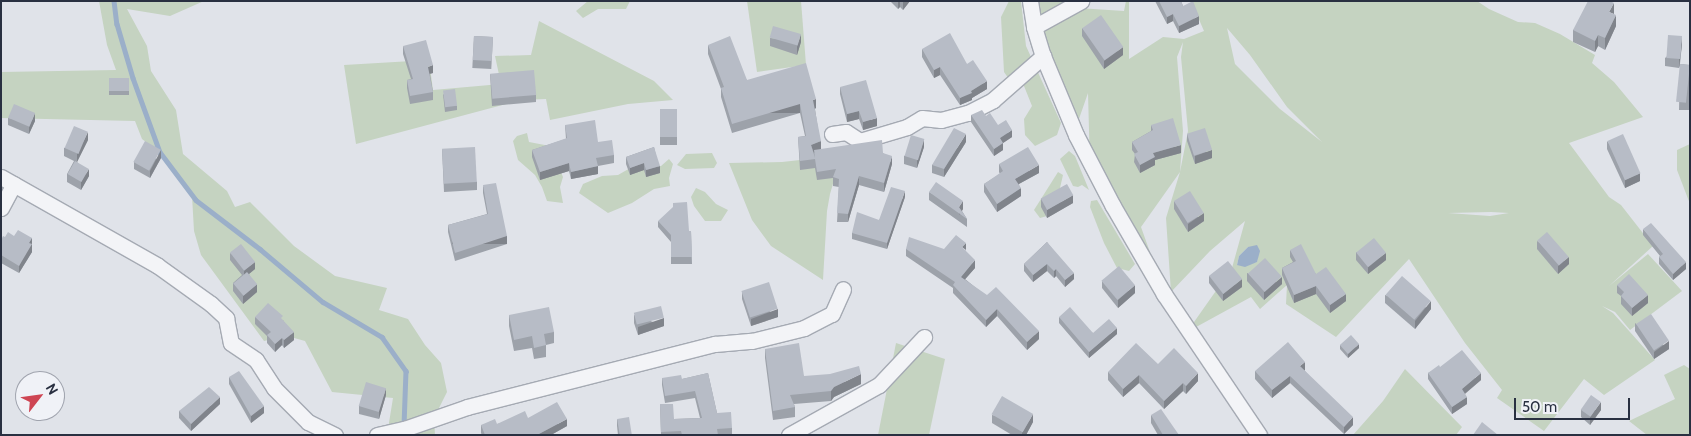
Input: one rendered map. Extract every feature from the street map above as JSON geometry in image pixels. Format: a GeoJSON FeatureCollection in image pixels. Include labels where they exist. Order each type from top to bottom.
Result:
{"type":"FeatureCollection","features":[{"type":"Feature","properties":{"kind":"street"},"geometry":{"type":"LineString","coordinates":[[1030,1],[1034,28],[1043,56],[1076,135],[1113,206],[1164,294],[1259,435]]}},
{"type":"Feature","properties":{"kind":"street"},"geometry":{"type":"LineString","coordinates":[[1034,28],[1081,1]]}},
{"type":"Feature","properties":{"kind":"street"},"geometry":{"type":"LineString","coordinates":[[832,134],[846,132],[860,141],[907,127],[922,118],[941,120],[968,113],[992,100],[1043,56]]}},
{"type":"Feature","properties":{"kind":"street"},"geometry":{"type":"LineString","coordinates":[[1,208],[8,180],[158,266],[211,304],[226,318],[231,343],[256,360],[274,388],[308,422],[335,435]]}},
{"type":"Feature","properties":{"kind":"street"},"geometry":{"type":"LineString","coordinates":[[377,435],[404,429],[468,407],[715,344],[752,341],[804,328],[832,314],[843,289]]}},
{"type":"Feature","properties":{"kind":"street"},"geometry":{"type":"LineString","coordinates":[[789,435],[879,385],[924,337]]}},
{"type":"Feature","properties":{"kind":"green space"},"geometry":{"type":"Polygon","coordinates":[[[99,1],[204,1],[170,16],[127,9],[147,46],[151,71],[176,110],[183,154],[227,191],[235,207],[250,202],[294,246],[335,276],[387,288],[379,310],[408,319],[425,345],[441,363],[447,392],[434,418],[435,435],[387,435],[393,398],[332,392],[305,341],[287,336],[264,341],[201,255],[194,231],[192,196],[160,153],[142,139],[135,121],[1,118],[1,72],[116,70],[107,45],[99,1]]]}},
{"type":"Feature","properties":{"kind":"green space"},"geometry":{"type":"Polygon","coordinates":[[[588,1],[630,1],[626,9],[598,9],[583,18],[576,11],[588,1]]]}},
{"type":"Feature","properties":{"kind":"green space"},"geometry":{"type":"Polygon","coordinates":[[[747,1],[801,1],[806,65],[757,72],[747,1]]]}},
{"type":"Feature","properties":{"kind":"green space"},"geometry":{"type":"Polygon","coordinates":[[[1009,1],[1021,1],[1026,46],[1061,123],[1057,135],[1035,146],[1025,135],[1024,119],[1032,106],[1022,81],[1011,82],[1004,72],[1001,17],[1009,1]]]}},
{"type":"Feature","properties":{"kind":"green space"},"geometry":{"type":"Polygon","coordinates":[[[1029,1],[1070,1],[1078,8],[1124,11],[1126,1],[1129,1],[1129,59],[1163,37],[1184,39],[1204,31],[1191,1],[1477,1],[1489,9],[1518,22],[1535,23],[1560,34],[1595,55],[1592,63],[1614,82],[1643,117],[1569,143],[1609,197],[1621,205],[1653,246],[1609,286],[1648,254],[1682,291],[1630,330],[1615,312],[1602,306],[1613,313],[1655,360],[1604,395],[1584,379],[1544,431],[1497,398],[1502,390],[1465,343],[1409,259],[1336,337],[1286,304],[1287,285],[1260,309],[1251,297],[1187,332],[1232,268],[1245,221],[1210,251],[1171,292],[1166,218],[1180,172],[1141,227],[1167,300],[1090,168],[1088,93],[1073,136],[1029,1]],[[1227,28],[1235,64],[1280,109],[1322,142],[1287,107],[1250,55],[1227,28]],[[1183,42],[1177,57],[1183,131],[1180,172],[1188,131],[1181,57],[1183,42]],[[1448,213],[1490,216],[1509,213],[1448,213]],[[1248,247],[1239,256],[1237,265],[1257,262],[1258,253],[1253,248],[1248,247]]]}},
{"type":"Feature","properties":{"kind":"green space"},"geometry":{"type":"Polygon","coordinates":[[[539,21],[654,81],[673,100],[628,104],[550,120],[546,99],[521,100],[356,144],[344,65],[429,60],[433,90],[501,84],[495,56],[531,55],[539,21]]]}},
{"type":"Feature","properties":{"kind":"green space"},"geometry":{"type":"Polygon","coordinates":[[[527,133],[529,142],[550,146],[563,177],[560,187],[563,203],[547,201],[535,175],[518,160],[513,141],[517,136],[527,133]]]}},
{"type":"Feature","properties":{"kind":"green space"},"geometry":{"type":"Polygon","coordinates":[[[1690,144],[1690,204],[1677,170],[1677,150],[1690,144]]]}},
{"type":"Feature","properties":{"kind":"green space"},"geometry":{"type":"Polygon","coordinates":[[[1069,151],[1075,156],[1089,190],[1082,185],[1078,187],[1073,186],[1060,159],[1069,151]]]}},
{"type":"Feature","properties":{"kind":"green space"},"geometry":{"type":"Polygon","coordinates":[[[712,153],[717,163],[714,168],[685,169],[677,165],[686,154],[712,153]]]}},
{"type":"Feature","properties":{"kind":"green space"},"geometry":{"type":"Polygon","coordinates":[[[836,156],[835,177],[827,211],[823,280],[771,246],[752,220],[729,163],[782,162],[836,156]]]}},
{"type":"Feature","properties":{"kind":"green space"},"geometry":{"type":"Polygon","coordinates":[[[669,159],[673,164],[669,178],[670,186],[654,189],[632,203],[608,213],[579,193],[583,184],[602,176],[618,175],[632,167],[661,166],[669,159]]]}},
{"type":"Feature","properties":{"kind":"green space"},"geometry":{"type":"Polygon","coordinates":[[[1058,172],[1063,175],[1054,214],[1040,218],[1034,210],[1058,172]]]}},
{"type":"Feature","properties":{"kind":"green space"},"geometry":{"type":"Polygon","coordinates":[[[696,188],[705,192],[716,204],[728,210],[721,221],[705,221],[694,206],[691,197],[696,188]]]}},
{"type":"Feature","properties":{"kind":"green space"},"geometry":{"type":"Polygon","coordinates":[[[1097,200],[1135,264],[1129,271],[1117,268],[1104,243],[1090,207],[1091,201],[1097,200]]]}},
{"type":"Feature","properties":{"kind":"green space"},"geometry":{"type":"Polygon","coordinates":[[[896,343],[945,359],[929,435],[878,435],[896,343]]]}},
{"type":"Feature","properties":{"kind":"green space"},"geometry":{"type":"Polygon","coordinates":[[[1684,365],[1690,369],[1690,435],[1647,435],[1629,421],[1675,399],[1664,375],[1684,365]]]}},
{"type":"Feature","properties":{"kind":"green space"},"geometry":{"type":"Polygon","coordinates":[[[1405,369],[1462,427],[1456,435],[1353,435],[1383,401],[1405,369]]]}},
{"type":"Feature","properties":{"kind":"water"},"geometry":{"type":"Polygon","coordinates":[[[1257,245],[1260,251],[1257,262],[1245,267],[1237,265],[1239,256],[1248,247],[1257,245]]]}},
{"type":"Feature","properties":{"kind":"building"},"geometry":{"type":"Polygon","coordinates":[[[1159,1],[1181,1],[1183,6],[1193,1],[1199,16],[1179,26],[1173,14],[1167,17],[1159,1]]]}},
{"type":"Feature","properties":{"kind":"building"},"geometry":{"type":"Polygon","coordinates":[[[1588,1],[1610,1],[1614,3],[1609,12],[1616,15],[1605,38],[1598,35],[1595,41],[1573,30],[1588,1]]]}},
{"type":"Feature","properties":{"kind":"building"},"geometry":{"type":"Polygon","coordinates":[[[1101,15],[1123,47],[1105,60],[1082,28],[1101,15]]]}},
{"type":"Feature","properties":{"kind":"building"},"geometry":{"type":"Polygon","coordinates":[[[773,26],[801,34],[798,46],[770,38],[773,26]]]}},
{"type":"Feature","properties":{"kind":"building"},"geometry":{"type":"Polygon","coordinates":[[[950,33],[967,64],[973,60],[987,81],[971,91],[972,93],[960,98],[940,67],[934,70],[922,49],[950,33]]]}},
{"type":"Feature","properties":{"kind":"building"},"geometry":{"type":"Polygon","coordinates":[[[1668,35],[1682,36],[1680,59],[1666,58],[1668,35]]]}},
{"type":"Feature","properties":{"kind":"building"},"geometry":{"type":"Polygon","coordinates":[[[474,36],[493,37],[492,61],[473,60],[474,36]]]}},
{"type":"Feature","properties":{"kind":"building"},"geometry":{"type":"Polygon","coordinates":[[[730,36],[747,80],[806,63],[816,99],[813,100],[821,141],[811,145],[815,158],[814,150],[882,140],[883,153],[892,156],[884,183],[859,176],[848,214],[837,213],[839,179],[833,177],[836,169],[817,172],[815,159],[800,161],[798,137],[806,136],[800,104],[732,124],[721,88],[724,87],[708,45],[730,36]]]}},
{"type":"Feature","properties":{"kind":"building"},"geometry":{"type":"Polygon","coordinates":[[[426,40],[433,65],[428,67],[433,92],[410,96],[407,80],[413,79],[403,46],[426,40]]]}},
{"type":"Feature","properties":{"kind":"building"},"geometry":{"type":"Polygon","coordinates":[[[1680,64],[1690,65],[1686,103],[1676,102],[1680,64]]]}},
{"type":"Feature","properties":{"kind":"building"},"geometry":{"type":"Polygon","coordinates":[[[534,70],[536,95],[492,99],[490,74],[534,70]]]}},
{"type":"Feature","properties":{"kind":"building"},"geometry":{"type":"Polygon","coordinates":[[[109,78],[129,78],[129,91],[109,91],[109,78]]]}},
{"type":"Feature","properties":{"kind":"building"},"geometry":{"type":"Polygon","coordinates":[[[866,80],[877,118],[863,122],[859,111],[847,114],[840,87],[866,80]]]}},
{"type":"Feature","properties":{"kind":"building"},"geometry":{"type":"Polygon","coordinates":[[[455,89],[457,106],[445,107],[443,90],[455,89]]]}},
{"type":"Feature","properties":{"kind":"building"},"geometry":{"type":"Polygon","coordinates":[[[14,104],[35,113],[29,127],[8,118],[14,104]]]}},
{"type":"Feature","properties":{"kind":"building"},"geometry":{"type":"Polygon","coordinates":[[[660,109],[677,109],[677,137],[660,137],[660,109]]]}},
{"type":"Feature","properties":{"kind":"building"},"geometry":{"type":"Polygon","coordinates":[[[982,110],[986,116],[990,113],[998,125],[1006,120],[1012,130],[1000,138],[1003,143],[994,149],[971,115],[982,110]]]}},
{"type":"Feature","properties":{"kind":"building"},"geometry":{"type":"Polygon","coordinates":[[[1173,118],[1181,145],[1153,153],[1155,157],[1140,165],[1134,154],[1138,152],[1132,142],[1153,130],[1151,125],[1173,118]]]}},
{"type":"Feature","properties":{"kind":"building"},"geometry":{"type":"Polygon","coordinates":[[[595,120],[598,142],[612,140],[614,155],[596,158],[598,166],[571,172],[569,163],[540,172],[532,150],[567,138],[565,125],[595,120]]]}},
{"type":"Feature","properties":{"kind":"building"},"geometry":{"type":"Polygon","coordinates":[[[74,126],[88,132],[78,154],[65,148],[74,126]]]}},
{"type":"Feature","properties":{"kind":"building"},"geometry":{"type":"Polygon","coordinates":[[[954,128],[966,134],[944,169],[932,165],[954,128]]]}},
{"type":"Feature","properties":{"kind":"building"},"geometry":{"type":"Polygon","coordinates":[[[1205,128],[1212,150],[1194,156],[1187,134],[1205,128]]]}},
{"type":"Feature","properties":{"kind":"building"},"geometry":{"type":"Polygon","coordinates":[[[1623,134],[1640,173],[1625,180],[1607,141],[1623,134]]]}},
{"type":"Feature","properties":{"kind":"building"},"geometry":{"type":"Polygon","coordinates":[[[911,135],[924,139],[918,160],[905,156],[911,135]]]}},
{"type":"Feature","properties":{"kind":"building"},"geometry":{"type":"Polygon","coordinates":[[[145,141],[161,150],[149,171],[133,162],[145,141]]]}},
{"type":"Feature","properties":{"kind":"building"},"geometry":{"type":"Polygon","coordinates":[[[475,147],[477,182],[444,184],[442,149],[475,147]]]}},
{"type":"Feature","properties":{"kind":"building"},"geometry":{"type":"Polygon","coordinates":[[[654,147],[660,166],[646,170],[644,163],[630,168],[626,157],[654,147]]]}},
{"type":"Feature","properties":{"kind":"building"},"geometry":{"type":"Polygon","coordinates":[[[1028,147],[1039,165],[1015,179],[1021,188],[997,204],[984,184],[1003,171],[999,164],[1028,147]]]}},
{"type":"Feature","properties":{"kind":"building"},"geometry":{"type":"Polygon","coordinates":[[[75,161],[89,169],[81,182],[68,174],[75,161]]]}},
{"type":"Feature","properties":{"kind":"building"},"geometry":{"type":"Polygon","coordinates":[[[936,182],[963,201],[959,207],[967,219],[929,192],[936,182]]]}},
{"type":"Feature","properties":{"kind":"building"},"geometry":{"type":"Polygon","coordinates":[[[496,183],[507,236],[455,253],[448,225],[488,214],[483,185],[496,183]]]}},
{"type":"Feature","properties":{"kind":"building"},"geometry":{"type":"Polygon","coordinates":[[[1067,184],[1073,195],[1047,210],[1041,199],[1067,184]]]}},
{"type":"Feature","properties":{"kind":"building"},"geometry":{"type":"Polygon","coordinates":[[[891,187],[905,191],[887,243],[852,233],[857,212],[879,220],[891,187]]]}},
{"type":"Feature","properties":{"kind":"building"},"geometry":{"type":"Polygon","coordinates":[[[1190,191],[1204,213],[1188,223],[1174,201],[1190,191]]]}},
{"type":"Feature","properties":{"kind":"building"},"geometry":{"type":"Polygon","coordinates":[[[687,202],[692,257],[671,257],[671,235],[658,221],[673,207],[673,203],[687,202]]]}},
{"type":"Feature","properties":{"kind":"building"},"geometry":{"type":"Polygon","coordinates":[[[1651,223],[1686,262],[1673,274],[1659,257],[1663,254],[1643,229],[1651,223]]]}},
{"type":"Feature","properties":{"kind":"building"},"geometry":{"type":"Polygon","coordinates":[[[18,230],[32,238],[29,243],[32,244],[19,266],[1,255],[1,240],[3,236],[5,237],[8,232],[14,236],[18,230]]]}},
{"type":"Feature","properties":{"kind":"building"},"geometry":{"type":"Polygon","coordinates":[[[1547,232],[1569,257],[1559,265],[1537,241],[1547,232]]]}},
{"type":"Feature","properties":{"kind":"building"},"geometry":{"type":"Polygon","coordinates":[[[956,235],[966,243],[962,247],[975,260],[961,277],[987,295],[996,287],[1039,331],[1027,342],[997,309],[986,320],[953,285],[955,282],[906,249],[909,237],[944,249],[956,235]]]}},
{"type":"Feature","properties":{"kind":"building"},"geometry":{"type":"Polygon","coordinates":[[[1374,238],[1386,253],[1368,267],[1356,252],[1374,238]]]}},
{"type":"Feature","properties":{"kind":"building"},"geometry":{"type":"Polygon","coordinates":[[[1047,242],[1074,273],[1065,280],[1056,269],[1054,271],[1047,264],[1033,275],[1024,264],[1047,242]]]}},
{"type":"Feature","properties":{"kind":"building"},"geometry":{"type":"Polygon","coordinates":[[[241,244],[255,262],[244,271],[230,253],[241,244]]]}},
{"type":"Feature","properties":{"kind":"building"},"geometry":{"type":"Polygon","coordinates":[[[1301,244],[1316,274],[1326,267],[1346,294],[1330,305],[1316,286],[1294,295],[1282,268],[1296,261],[1290,250],[1301,244]]]}},
{"type":"Feature","properties":{"kind":"building"},"geometry":{"type":"Polygon","coordinates":[[[1265,258],[1282,277],[1265,292],[1248,273],[1265,258]]]}},
{"type":"Feature","properties":{"kind":"building"},"geometry":{"type":"Polygon","coordinates":[[[1228,261],[1242,279],[1223,294],[1209,276],[1228,261]]]}},
{"type":"Feature","properties":{"kind":"building"},"geometry":{"type":"Polygon","coordinates":[[[1119,266],[1135,285],[1117,300],[1101,281],[1119,266]]]}},
{"type":"Feature","properties":{"kind":"building"},"geometry":{"type":"Polygon","coordinates":[[[247,272],[257,284],[243,296],[233,284],[247,272]]]}},
{"type":"Feature","properties":{"kind":"building"},"geometry":{"type":"Polygon","coordinates":[[[1629,274],[1648,295],[1632,308],[1621,296],[1624,292],[1617,285],[1629,274]]]}},
{"type":"Feature","properties":{"kind":"building"},"geometry":{"type":"Polygon","coordinates":[[[1402,276],[1431,301],[1414,320],[1386,295],[1402,276]]]}},
{"type":"Feature","properties":{"kind":"building"},"geometry":{"type":"Polygon","coordinates":[[[769,282],[778,309],[750,318],[741,291],[769,282]]]}},
{"type":"Feature","properties":{"kind":"building"},"geometry":{"type":"Polygon","coordinates":[[[268,303],[283,316],[281,318],[294,332],[275,344],[267,335],[271,332],[255,317],[268,303]]]}},
{"type":"Feature","properties":{"kind":"building"},"geometry":{"type":"Polygon","coordinates":[[[661,306],[664,318],[637,324],[634,313],[661,306]]]}},
{"type":"Feature","properties":{"kind":"building"},"geometry":{"type":"Polygon","coordinates":[[[549,307],[554,332],[544,334],[546,345],[534,348],[532,336],[514,340],[509,315],[549,307]]]}},
{"type":"Feature","properties":{"kind":"building"},"geometry":{"type":"Polygon","coordinates":[[[1070,307],[1093,333],[1109,319],[1117,328],[1089,352],[1059,317],[1070,307]]]}},
{"type":"Feature","properties":{"kind":"building"},"geometry":{"type":"Polygon","coordinates":[[[1651,314],[1669,341],[1654,351],[1636,324],[1651,314]]]}},
{"type":"Feature","properties":{"kind":"building"},"geometry":{"type":"Polygon","coordinates":[[[1351,335],[1359,344],[1348,354],[1340,345],[1351,335]]]}},
{"type":"Feature","properties":{"kind":"building"},"geometry":{"type":"Polygon","coordinates":[[[1288,342],[1305,362],[1300,366],[1353,417],[1344,427],[1290,376],[1272,390],[1255,371],[1288,342]]]}},
{"type":"Feature","properties":{"kind":"building"},"geometry":{"type":"Polygon","coordinates":[[[799,343],[804,376],[830,374],[859,366],[861,374],[834,387],[831,391],[790,395],[795,407],[773,411],[765,349],[799,343]]]}},
{"type":"Feature","properties":{"kind":"building"},"geometry":{"type":"Polygon","coordinates":[[[1136,343],[1158,364],[1174,348],[1198,373],[1186,386],[1183,383],[1164,401],[1139,375],[1123,389],[1108,372],[1136,343]]]}},
{"type":"Feature","properties":{"kind":"building"},"geometry":{"type":"Polygon","coordinates":[[[1462,350],[1481,373],[1462,389],[1467,397],[1452,407],[1428,373],[1439,365],[1440,367],[1462,350]]]}},
{"type":"Feature","properties":{"kind":"building"},"geometry":{"type":"Polygon","coordinates":[[[239,371],[264,406],[251,416],[229,377],[239,371]]]}},
{"type":"Feature","properties":{"kind":"building"},"geometry":{"type":"Polygon","coordinates":[[[708,373],[717,413],[731,412],[732,428],[717,429],[718,435],[682,435],[681,431],[661,432],[660,404],[673,404],[674,419],[702,418],[695,391],[665,396],[662,378],[681,375],[682,379],[708,373]]]}},
{"type":"Feature","properties":{"kind":"building"},"geometry":{"type":"Polygon","coordinates":[[[366,382],[386,388],[379,412],[359,406],[366,382]]]}},
{"type":"Feature","properties":{"kind":"building"},"geometry":{"type":"Polygon","coordinates":[[[209,387],[220,397],[191,424],[179,411],[209,387]]]}},
{"type":"Feature","properties":{"kind":"building"},"geometry":{"type":"Polygon","coordinates":[[[1591,395],[1601,402],[1591,417],[1581,410],[1591,395]]]}},
{"type":"Feature","properties":{"kind":"building"},"geometry":{"type":"Polygon","coordinates":[[[1002,396],[1033,414],[1023,432],[992,414],[1002,396]]]}},
{"type":"Feature","properties":{"kind":"building"},"geometry":{"type":"Polygon","coordinates":[[[557,402],[567,419],[537,435],[485,435],[481,425],[495,419],[497,424],[525,411],[528,418],[557,402]]]}},
{"type":"Feature","properties":{"kind":"building"},"geometry":{"type":"Polygon","coordinates":[[[1161,409],[1179,435],[1163,435],[1151,415],[1161,409]]]}},
{"type":"Feature","properties":{"kind":"building"},"geometry":{"type":"Polygon","coordinates":[[[629,417],[632,435],[620,435],[617,419],[629,417]]]}},
{"type":"Feature","properties":{"kind":"building"},"geometry":{"type":"Polygon","coordinates":[[[1482,422],[1498,435],[1473,435],[1482,422]]]}},
{"type":"Feature","properties":{"kind":"waterway"},"geometry":{"type":"LineString","coordinates":[[114,1],[117,24],[133,78],[160,152],[196,200],[260,249],[323,302],[382,337],[406,371],[404,425]]}}]}
